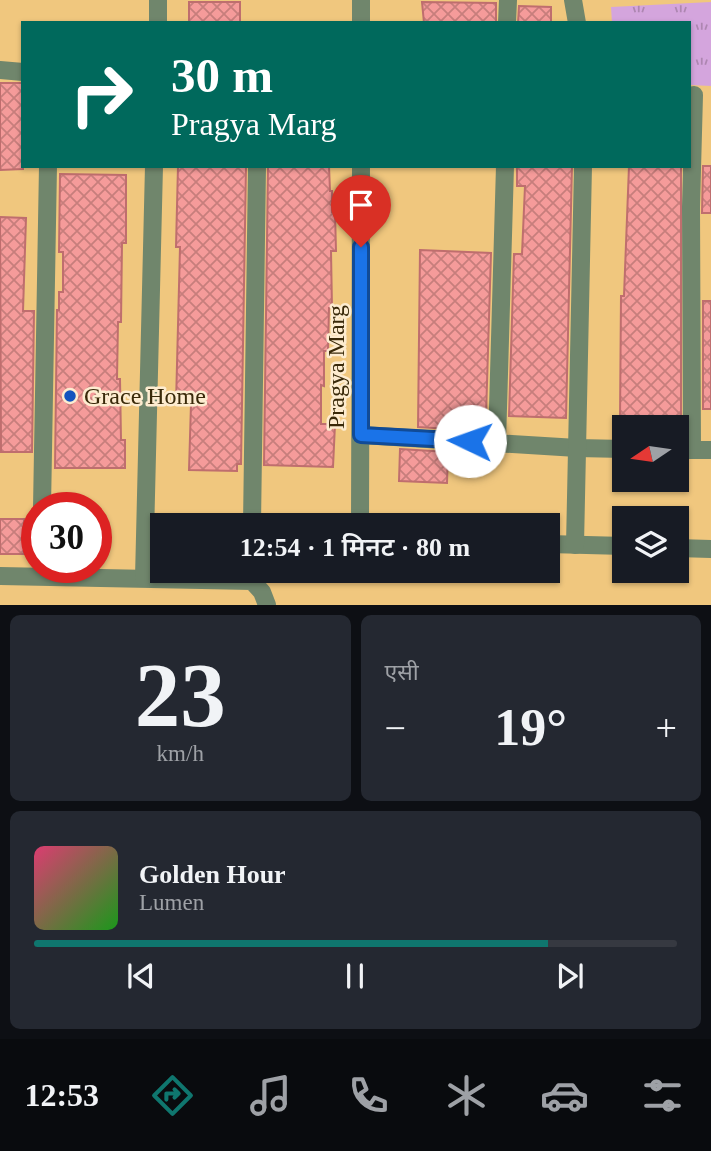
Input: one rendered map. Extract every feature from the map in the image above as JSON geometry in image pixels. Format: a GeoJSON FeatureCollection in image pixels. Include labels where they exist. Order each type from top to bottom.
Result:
{"type":"FeatureCollection","features":[{"type":"Feature","properties":{"kind":"street"},"geometry":{"type":"LineString","coordinates":[[158,0],[158,21]]}},
{"type":"Feature","properties":{"kind":"street"},"geometry":{"type":"LineString","coordinates":[[360,0],[361,21]]}},
{"type":"Feature","properties":{"kind":"street"},"geometry":{"type":"LineString","coordinates":[[507,21],[508,0]]}},
{"type":"Feature","properties":{"kind":"street"},"geometry":{"type":"LineString","coordinates":[[573,0],[577,21]]}},
{"type":"Feature","properties":{"kind":"street"},"geometry":{"type":"LineString","coordinates":[[0,70],[21,72]]}},
{"type":"Feature","properties":{"kind":"street"},"geometry":{"type":"LineString","coordinates":[[686,415],[691,207],[698,95]]}},
{"type":"Feature","properties":{"kind":"street"},"geometry":{"type":"LineString","coordinates":[[42,492],[48,168]]}},
{"type":"Feature","properties":{"kind":"street"},"geometry":{"type":"LineString","coordinates":[[144,578],[154,168]]}},
{"type":"Feature","properties":{"kind":"street"},"geometry":{"type":"LineString","coordinates":[[252,513],[257,168]]}},
{"type":"Feature","properties":{"kind":"street","name":"Pragya Marg"},"geometry":{"type":"LineString","coordinates":[[360,513],[361,168]]}},
{"type":"Feature","properties":{"kind":"street"},"geometry":{"type":"LineString","coordinates":[[497,443],[505,168]]}},
{"type":"Feature","properties":{"kind":"street"},"geometry":{"type":"LineString","coordinates":[[575,545],[583,168]]}},
{"type":"Feature","properties":{"kind":"street"},"geometry":{"type":"LineString","coordinates":[[361,435],[612,449]]}},
{"type":"Feature","properties":{"kind":"street"},"geometry":{"type":"LineString","coordinates":[[690,450],[711,450]]}},
{"type":"Feature","properties":{"kind":"street"},"geometry":{"type":"LineString","coordinates":[[560,544],[612,546]]}},
{"type":"Feature","properties":{"kind":"street"},"geometry":{"type":"LineString","coordinates":[[689,548],[711,549]]}},
{"type":"Feature","properties":{"kind":"street"},"geometry":{"type":"LineString","coordinates":[[0,576],[21,574]]}},
{"type":"Feature","properties":{"kind":"street"},"geometry":{"type":"LineString","coordinates":[[112,576],[150,578]]}},
{"type":"Feature","properties":{"kind":"street"},"geometry":{"type":"LineString","coordinates":[[256,583],[267,605]]}},
{"type":"Feature","properties":{"kind":"green space"},"geometry":{"type":"Polygon","coordinates":[[[711,2],[711,86],[691,85],[691,21],[612,21],[611,7],[711,2]]]}},
{"type":"Feature","properties":{"kind":"building"},"geometry":{"type":"Polygon","coordinates":[[[189,2],[240,2],[240,21],[189,21],[189,2]]]}},
{"type":"Feature","properties":{"kind":"building"},"geometry":{"type":"Polygon","coordinates":[[[422,2],[496,3],[496,21],[424,21],[422,2]]]}},
{"type":"Feature","properties":{"kind":"building"},"geometry":{"type":"Polygon","coordinates":[[[519,6],[551,7],[551,21],[518,21],[519,6]]]}},
{"type":"Feature","properties":{"kind":"building"},"geometry":{"type":"Polygon","coordinates":[[[0,83],[21,83],[23,169],[0,170],[0,83]]]}},
{"type":"Feature","properties":{"kind":"building"},"geometry":{"type":"Polygon","coordinates":[[[703,166],[711,166],[711,213],[702,213],[703,166]]]}},
{"type":"Feature","properties":{"kind":"building"},"geometry":{"type":"Polygon","coordinates":[[[178,168],[246,168],[241,464],[237,464],[237,471],[189,470],[191,404],[176,404],[180,247],[176,247],[178,168]]]}},
{"type":"Feature","properties":{"kind":"building"},"geometry":{"type":"Polygon","coordinates":[[[268,168],[329,168],[332,212],[335,212],[336,251],[331,251],[332,308],[329,308],[328,351],[324,351],[321,424],[335,424],[333,467],[264,465],[268,168]]]}},
{"type":"Feature","properties":{"kind":"building"},"geometry":{"type":"Polygon","coordinates":[[[517,168],[572,168],[566,418],[509,416],[514,254],[522,254],[525,186],[517,186],[517,168]]]}},
{"type":"Feature","properties":{"kind":"building"},"geometry":{"type":"Polygon","coordinates":[[[629,168],[681,168],[681,415],[620,415],[621,296],[624,296],[629,168]]]}},
{"type":"Feature","properties":{"kind":"building"},"geometry":{"type":"Polygon","coordinates":[[[60,174],[126,175],[126,243],[122,243],[117,379],[120,379],[121,440],[125,440],[125,468],[55,468],[57,310],[59,292],[63,292],[63,252],[59,252],[60,174]]]}},
{"type":"Feature","properties":{"kind":"building"},"geometry":{"type":"Polygon","coordinates":[[[0,217],[26,218],[23,311],[34,311],[32,452],[1,452],[0,217]]]}},
{"type":"Feature","properties":{"kind":"building"},"geometry":{"type":"Polygon","coordinates":[[[420,250],[491,253],[486,416],[449,415],[449,429],[418,427],[420,250]]]}},
{"type":"Feature","properties":{"kind":"building"},"geometry":{"type":"Polygon","coordinates":[[[703,301],[711,301],[711,409],[703,409],[703,301]]]}},
{"type":"Feature","properties":{"kind":"building"},"geometry":{"type":"Polygon","coordinates":[[[400,449],[448,452],[447,483],[399,481],[400,449]]]}},
{"type":"Feature","properties":{"kind":"building"},"geometry":{"type":"Polygon","coordinates":[[[0,519],[21,519],[21,554],[0,554],[0,519]]]}},
{"type":"Feature","properties":{"kind":"place","name":"Grace Home"},"geometry":{"type":"Point","coordinates":[70,396]}},
{"type":"Feature","properties":{"kind":"route"},"geometry":{"type":"LineString","coordinates":[[361,247],[361,435],[470,441]]}}]}
